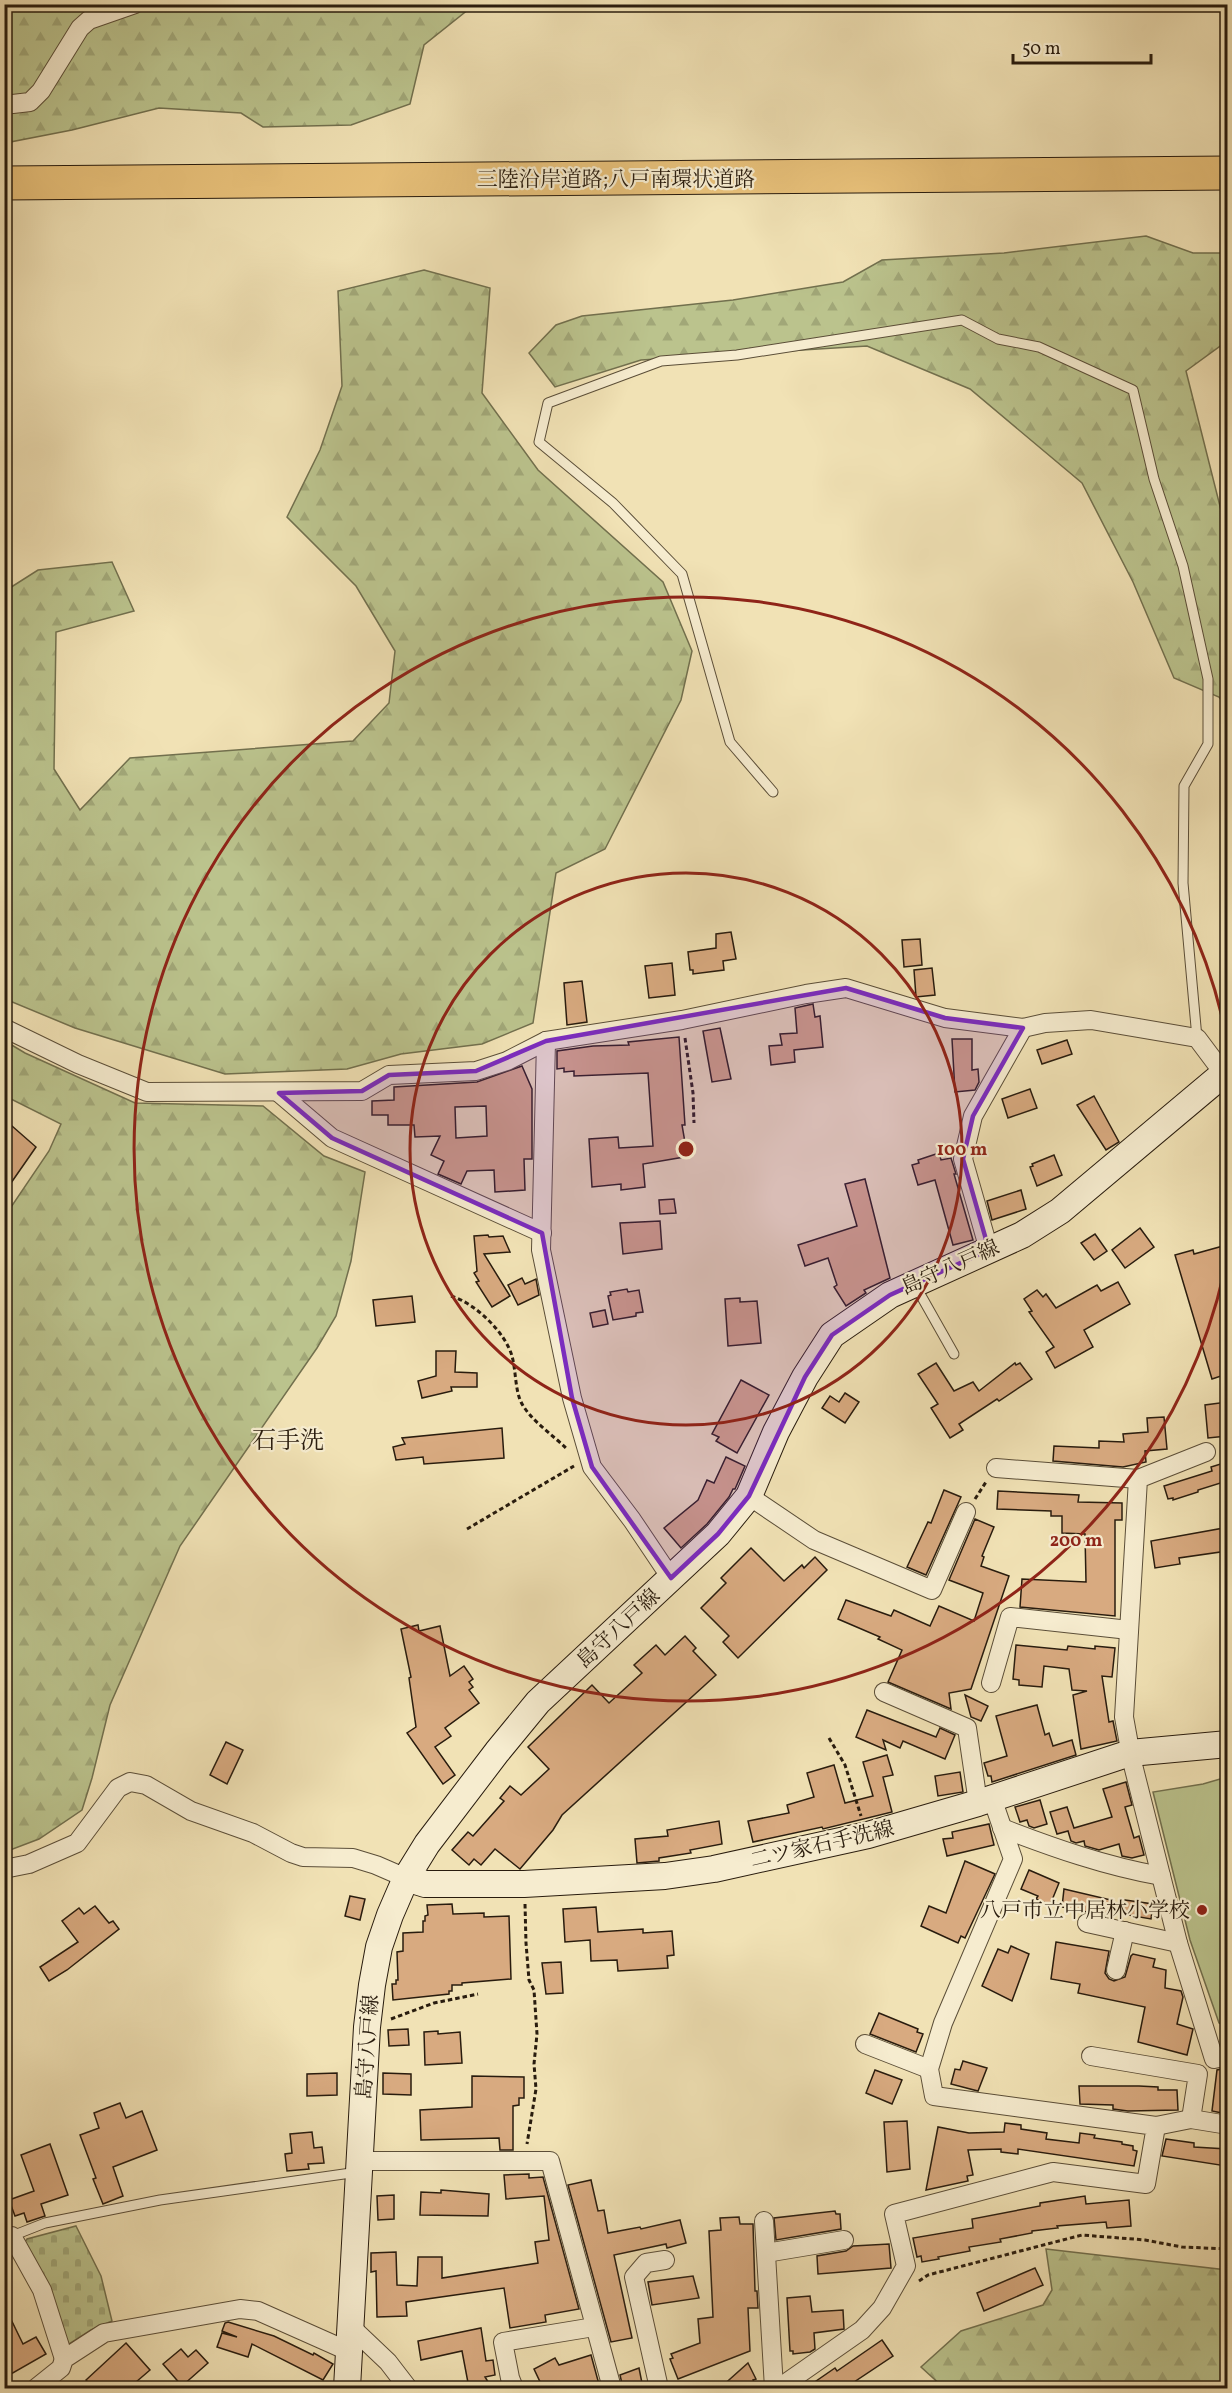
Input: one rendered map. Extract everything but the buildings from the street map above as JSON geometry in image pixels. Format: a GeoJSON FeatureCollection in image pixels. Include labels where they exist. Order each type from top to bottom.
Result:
{"type":"FeatureCollection","features":[{"type":"Feature","properties":{"kind":"highway","name":"三陸沿岸道路;八戸南環状道路"},"geometry":{"type":"LineString","coordinates":[[4,183],[1227,173]]}},
{"type":"Feature","properties":{"kind":"main road","name":"島守八戸線"},"geometry":{"type":"LineString","coordinates":[[347,2388],[367,2027],[372,1985],[379,1947],[390,1915],[406,1878],[427,1844],[538,1702],[718,1534],[748,1496],[776,1432],[832,1335],[890,1294],[1022,1235],[1060,1211],[1226,1072]]}},
{"type":"Feature","properties":{"kind":"main road","name":"二ツ家石手洗線"},"geometry":{"type":"LineString","coordinates":[[406,1878],[425,1884],[524,1884],[665,1876],[714,1869],[867,1835],[985,1801],[1130,1753],[1227,1744]]}},
{"type":"Feature","properties":{"kind":"street"},"geometry":{"type":"LineString","coordinates":[[4,105],[30,102],[41,91],[80,28],[89,20],[135,4]]}},
{"type":"Feature","properties":{"kind":"street"},"geometry":{"type":"LineString","coordinates":[[4,1029],[78,1064],[147,1092],[362,1091],[389,1076],[476,1071],[507,1061],[546,1041],[682,1020],[846,988],[945,1018],[1023,1028],[1045,1023],[1091,1020],[1197,1038],[1226,1072]]}},
{"type":"Feature","properties":{"kind":"street"},"geometry":{"type":"LineString","coordinates":[[989,1250],[963,1159],[973,1116],[1023,1028]]}},
{"type":"Feature","properties":{"kind":"street"},"geometry":{"type":"LineString","coordinates":[[546,1041],[541,1250],[586,1461],[632,1520],[671,1578]]}},
{"type":"Feature","properties":{"kind":"street"},"geometry":{"type":"LineString","coordinates":[[279,1093],[332,1138],[542,1233]]}},
{"type":"Feature","properties":{"kind":"street"},"geometry":{"type":"LineString","coordinates":[[996,1468],[1138,1479],[1206,1452]]}},
{"type":"Feature","properties":{"kind":"street"},"geometry":{"type":"LineString","coordinates":[[1138,1479],[1124,1718],[1130,1753],[1178,1943],[1214,2059],[1227,2056]]}},
{"type":"Feature","properties":{"kind":"street"},"geometry":{"type":"LineString","coordinates":[[748,1496],[814,1540],[932,1590],[966,1512]]}},
{"type":"Feature","properties":{"kind":"street"},"geometry":{"type":"LineString","coordinates":[[991,1683],[1010,1617],[1129,1630]]}},
{"type":"Feature","properties":{"kind":"street"},"geometry":{"type":"LineString","coordinates":[[884,1692],[967,1728],[985,1801],[1002,1828],[1013,1860],[943,2023],[929,2069],[934,2096],[1155,2126],[1191,2119],[1227,2126]]}},
{"type":"Feature","properties":{"kind":"street"},"geometry":{"type":"LineString","coordinates":[[4,1869],[29,1864],[77,1843],[118,1788],[130,1782],[146,1785],[191,1811],[252,1833],[291,1853],[303,1857],[352,1858],[406,1878]]}},
{"type":"Feature","properties":{"kind":"street"},"geometry":{"type":"LineString","coordinates":[[1002,1828],[1070,1854],[1121,1869],[1161,1876]]}},
{"type":"Feature","properties":{"kind":"street"},"geometry":{"type":"LineString","coordinates":[[1087,1923],[1178,1943]]}},
{"type":"Feature","properties":{"kind":"street"},"geometry":{"type":"LineString","coordinates":[[1116,1970],[1125,1931]]}},
{"type":"Feature","properties":{"kind":"street"},"geometry":{"type":"LineString","coordinates":[[866,2044],[929,2069]]}},
{"type":"Feature","properties":{"kind":"street"},"geometry":{"type":"LineString","coordinates":[[1091,2056],[1198,2074],[1191,2119]]}},
{"type":"Feature","properties":{"kind":"street"},"geometry":{"type":"LineString","coordinates":[[779,2388],[862,2330],[887,2300],[906,2266],[894,2214],[1053,2172],[1146,2184],[1155,2126]]}},
{"type":"Feature","properties":{"kind":"street"},"geometry":{"type":"LineString","coordinates":[[359,2166],[550,2161],[612,2388]]}},
{"type":"Feature","properties":{"kind":"street"},"geometry":{"type":"LineString","coordinates":[[764,2221],[774,2388]]}},
{"type":"Feature","properties":{"kind":"street"},"geometry":{"type":"LineString","coordinates":[[8,2238],[42,2290],[64,2359],[62,2368],[36,2388]]}},
{"type":"Feature","properties":{"kind":"street"},"geometry":{"type":"LineString","coordinates":[[766,2253],[844,2240]]}},
{"type":"Feature","properties":{"kind":"street"},"geometry":{"type":"LineString","coordinates":[[659,2388],[634,2277],[646,2263],[665,2260]]}},
{"type":"Feature","properties":{"kind":"street"},"geometry":{"type":"LineString","coordinates":[[64,2359],[104,2332],[240,2309],[258,2311],[348,2351]]}},
{"type":"Feature","properties":{"kind":"street"},"geometry":{"type":"LineString","coordinates":[[349,2325],[388,2362],[408,2388]]}},
{"type":"Feature","properties":{"kind":"street"},"geometry":{"type":"LineString","coordinates":[[514,2388],[503,2342],[594,2326]]}},
{"type":"Feature","properties":{"kind":"lane"},"geometry":{"type":"LineString","coordinates":[[773,792],[730,742],[681,574],[613,503],[540,442],[548,403],[661,361],[737,355],[962,320],[998,339],[1039,347],[1133,390],[1154,479],[1183,566],[1208,679],[1208,744],[1184,786],[1183,883],[1197,1038]]}},
{"type":"Feature","properties":{"kind":"lane"},"geometry":{"type":"LineString","coordinates":[[914,1283],[954,1354]]}},
{"type":"Feature","properties":{"kind":"lane"},"geometry":{"type":"LineString","coordinates":[[8,2238],[45,2223],[160,2200],[359,2166]]}},
{"type":"Feature","properties":{"kind":"path"},"geometry":{"type":"LineString","coordinates":[[682,1020],[693,1093],[694,1123]]}},
{"type":"Feature","properties":{"kind":"path"},"geometry":{"type":"LineString","coordinates":[[451,1296],[464,1300],[493,1324],[512,1354],[520,1401],[527,1411],[586,1461],[466,1529]]}},
{"type":"Feature","properties":{"kind":"path"},"geometry":{"type":"LineString","coordinates":[[966,1512],[996,1468]]}},
{"type":"Feature","properties":{"kind":"path"},"geometry":{"type":"LineString","coordinates":[[829,1738],[845,1765],[867,1835]]}},
{"type":"Feature","properties":{"kind":"path"},"geometry":{"type":"LineString","coordinates":[[524,1884],[529,1980],[534,1990],[537,2034],[534,2064],[536,2090],[527,2135],[526,2161]]}},
{"type":"Feature","properties":{"kind":"path"},"geometry":{"type":"LineString","coordinates":[[367,2027],[434,2003],[478,1994]]}},
{"type":"Feature","properties":{"kind":"path"},"geometry":{"type":"LineString","coordinates":[[887,2300],[896,2300],[905,2289],[928,2275],[1082,2235],[1145,2240],[1182,2247],[1227,2248]]}},
{"type":"Feature","properties":{"kind":"highlighted area"},"geometry":{"type":"Polygon","coordinates":[[[846,988],[945,1018],[1023,1028],[973,1116],[963,1159],[989,1250],[890,1295],[832,1335],[805,1377],[749,1496],[718,1534],[671,1578],[592,1467],[572,1398],[542,1233],[332,1138],[279,1093],[362,1091],[389,1075],[476,1071],[546,1041],[846,988]]]}},
{"type":"Feature","properties":{"kind":"green space"},"geometry":{"type":"Polygon","coordinates":[[[5,5],[474,5],[424,45],[410,104],[351,125],[263,127],[241,113],[159,108],[72,130],[5,143],[5,5]]]}},
{"type":"Feature","properties":{"kind":"green space"},"geometry":{"type":"Polygon","coordinates":[[[1146,236],[1193,253],[1227,253],[1227,341],[1186,371],[1227,534],[1227,707],[1219,697],[1174,678],[1133,582],[1082,483],[970,389],[867,346],[641,360],[555,387],[529,353],[556,325],[582,316],[733,300],[843,282],[882,260],[1004,253],[1146,236]]]}},
{"type":"Feature","properties":{"kind":"green space"},"geometry":{"type":"Polygon","coordinates":[[[424,270],[490,288],[482,393],[538,470],[663,582],[692,651],[681,700],[605,849],[556,873],[533,1023],[482,1044],[401,1054],[347,1069],[225,1074],[75,1028],[5,999],[5,591],[38,570],[112,562],[134,611],[56,632],[54,769],[80,810],[130,758],[353,741],[389,703],[395,651],[356,586],[287,517],[320,450],[342,386],[338,291],[424,270]]]}},
{"type":"Feature","properties":{"kind":"green space"},"geometry":{"type":"Polygon","coordinates":[[[5,1041],[25,1053],[135,1103],[263,1106],[324,1156],[365,1172],[351,1261],[336,1316],[317,1348],[180,1546],[110,1705],[82,1810],[39,1839],[5,1852],[5,1216],[49,1151],[61,1124],[5,1096],[5,1041]]]}},
{"type":"Feature","properties":{"kind":"green space","name":"八戸市立中居林小学校"},"geometry":{"type":"Polygon","coordinates":[[[1228,1777],[1227,2027],[1219,2023],[1190,1940],[1153,1792],[1203,1784],[1228,1777]]]}},
{"type":"Feature","properties":{"kind":"green space"},"geometry":{"type":"Polygon","coordinates":[[[76,2226],[101,2276],[112,2321],[91,2330],[66,2346],[23,2245],[27,2239],[76,2226]]]}},
{"type":"Feature","properties":{"kind":"green space"},"geometry":{"type":"Polygon","coordinates":[[[1046,2249],[1227,2270],[1227,2388],[944,2388],[921,2367],[961,2331],[1043,2305],[1052,2290],[1046,2249]]]}},
{"type":"Feature","properties":{"kind":"place","name":"八戸市立中居林小学校"},"geometry":{"type":"Point","coordinates":[1202,1910]}},
{"type":"Feature","properties":{"kind":"district","name":"石手洗"},"geometry":{"type":"Point","coordinates":[288,1440]}}]}
